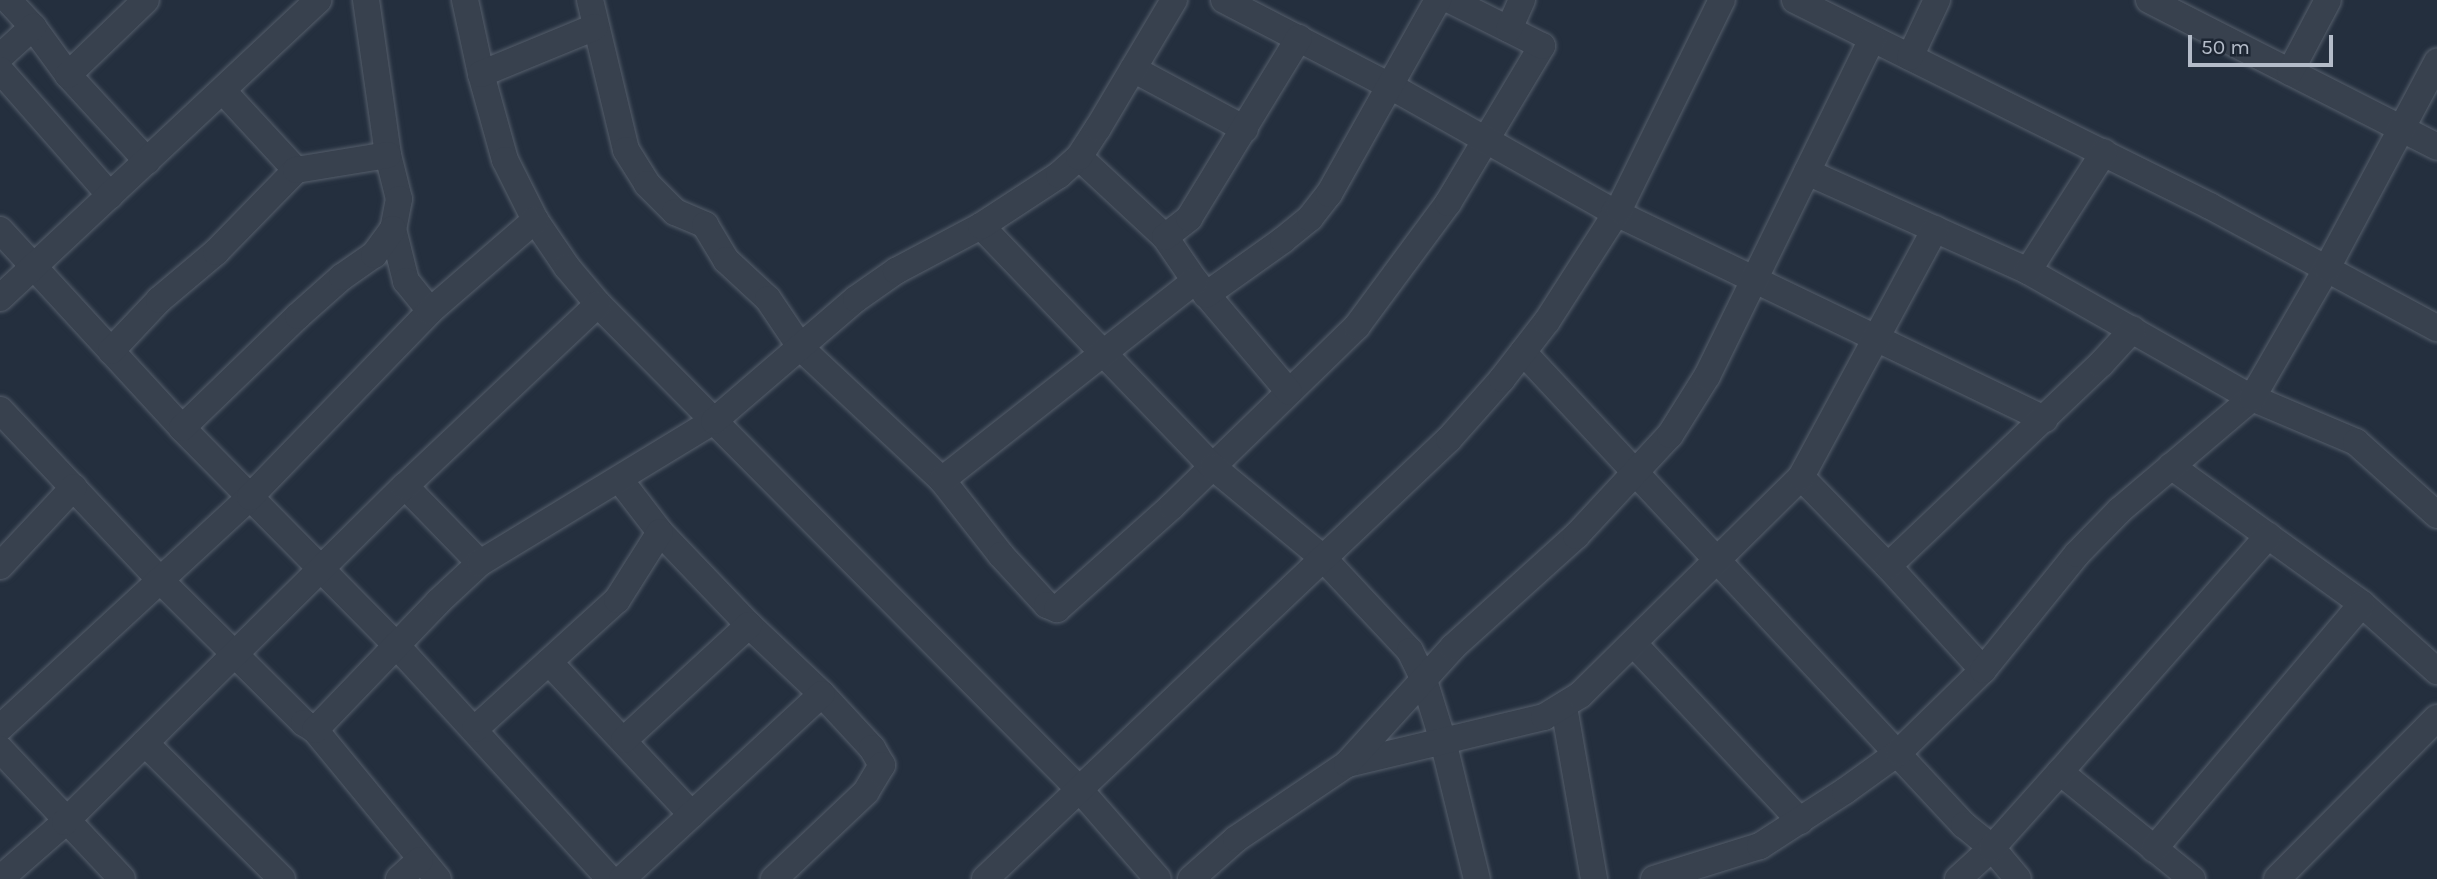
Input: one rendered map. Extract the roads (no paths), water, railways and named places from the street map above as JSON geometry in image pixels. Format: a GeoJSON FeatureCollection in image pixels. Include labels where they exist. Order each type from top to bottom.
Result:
{"type":"FeatureCollection","features":[{"type":"Feature","properties":{"kind":"street"},"geometry":{"type":"LineString","coordinates":[[8,0],[33,27],[68,75],[147,161]]}},
{"type":"Feature","properties":{"kind":"street"},"geometry":{"type":"LineString","coordinates":[[68,75],[146,0]]}},
{"type":"Feature","properties":{"kind":"street"},"geometry":{"type":"LineString","coordinates":[[0,298],[318,0]]}},
{"type":"Feature","properties":{"kind":"street"},"geometry":{"type":"LineString","coordinates":[[182,428],[298,316],[342,277],[374,255],[393,229],[399,199],[388,155],[366,0]]}},
{"type":"Feature","properties":{"kind":"street"},"geometry":{"type":"LineString","coordinates":[[464,0],[505,160],[535,220],[598,304],[1080,790],[1158,879]]}},
{"type":"Feature","properties":{"kind":"street"},"geometry":{"type":"LineString","coordinates":[[590,0],[626,150],[647,184],[675,212],[705,225],[726,260],[768,299],[801,348],[942,480],[1001,555],[1047,605],[1057,609],[1213,467],[1357,326],[1423,241],[1488,140],[1542,46],[1450,0]]}},
{"type":"Feature","properties":{"kind":"street"},"geometry":{"type":"LineString","coordinates":[[315,730],[396,645],[480,563],[713,421],[856,299],[896,271],[981,226],[1059,175],[1079,157],[1174,0]]}},
{"type":"Feature","properties":{"kind":"street"},"geometry":{"type":"LineString","coordinates":[[1224,0],[1392,87],[1614,212],[1756,281],[1876,335],[2045,419]]}},
{"type":"Feature","properties":{"kind":"street"},"geometry":{"type":"LineString","coordinates":[[942,480],[1102,354],[1310,218],[1329,194],[1392,87],[1438,0]]}},
{"type":"Feature","properties":{"kind":"street"},"geometry":{"type":"LineString","coordinates":[[1509,29],[1522,0]]}},
{"type":"Feature","properties":{"kind":"street"},"geometry":{"type":"LineString","coordinates":[[985,879],[1449,439],[1524,352],[1559,303],[1614,212],[1619,209],[1722,0]]}},
{"type":"Feature","properties":{"kind":"street"},"geometry":{"type":"LineString","coordinates":[[1795,0],[2104,152],[2437,328]]}},
{"type":"Feature","properties":{"kind":"street"},"geometry":{"type":"LineString","coordinates":[[1910,57],[1937,0]]}},
{"type":"Feature","properties":{"kind":"street"},"geometry":{"type":"LineString","coordinates":[[2149,0],[2189,9],[2290,72],[2437,147]]}},
{"type":"Feature","properties":{"kind":"street"},"geometry":{"type":"LineString","coordinates":[[2290,72],[2328,0]]}},
{"type":"Feature","properties":{"kind":"street"},"geometry":{"type":"LineString","coordinates":[[0,57],[33,27]]}},
{"type":"Feature","properties":{"kind":"street"},"geometry":{"type":"LineString","coordinates":[[481,74],[595,27]]}},
{"type":"Feature","properties":{"kind":"street"},"geometry":{"type":"LineString","coordinates":[[1165,237],[1189,218],[1299,38]]}},
{"type":"Feature","properties":{"kind":"street"},"geometry":{"type":"LineString","coordinates":[[1191,879],[1236,839],[1347,764],[1453,647],[1576,536],[1637,474],[1691,405],[1756,281],[1872,39]]}},
{"type":"Feature","properties":{"kind":"street"},"geometry":{"type":"LineString","coordinates":[[1654,879],[1760,846],[1899,752],[1983,670],[2077,554],[2120,510],[2252,398],[2327,268],[2437,62]]}},
{"type":"Feature","properties":{"kind":"street"},"geometry":{"type":"LineString","coordinates":[[1133,69],[1245,129]]}},
{"type":"Feature","properties":{"kind":"street"},"geometry":{"type":"LineString","coordinates":[[0,70],[110,195]]}},
{"type":"Feature","properties":{"kind":"street"},"geometry":{"type":"LineString","coordinates":[[223,91],[296,170]]}},
{"type":"Feature","properties":{"kind":"street"},"geometry":{"type":"LineString","coordinates":[[2028,271],[2104,152]]}},
{"type":"Feature","properties":{"kind":"street"},"geometry":{"type":"LineString","coordinates":[[111,351],[159,300],[216,252],[296,170],[388,155]]}},
{"type":"Feature","properties":{"kind":"street"},"geometry":{"type":"LineString","coordinates":[[1079,157],[1165,237],[1200,288],[1289,392]]}},
{"type":"Feature","properties":{"kind":"street"},"geometry":{"type":"LineString","coordinates":[[1807,172],[2028,271],[2252,398],[2356,442],[2437,515]]}},
{"type":"Feature","properties":{"kind":"street"},"geometry":{"type":"LineString","coordinates":[[0,728],[250,497],[430,311],[535,220]]}},
{"type":"Feature","properties":{"kind":"street"},"geometry":{"type":"LineString","coordinates":[[981,226],[1213,467],[1323,558],[1387,623],[1410,651],[1424,680],[1443,741],[1477,879]]}},
{"type":"Feature","properties":{"kind":"street"},"geometry":{"type":"LineString","coordinates":[[393,229],[406,281],[430,311]]}},
{"type":"Feature","properties":{"kind":"street"},"geometry":{"type":"LineString","coordinates":[[1347,764],[1534,720],[1563,707],[1634,644],[1716,557],[1801,477],[1862,368],[1876,335],[1934,229]]}},
{"type":"Feature","properties":{"kind":"street"},"geometry":{"type":"LineString","coordinates":[[0,230],[32,268],[182,428],[475,729],[610,879]]}},
{"type":"Feature","properties":{"kind":"street"},"geometry":{"type":"LineString","coordinates":[[0,879],[65,822],[405,486],[598,304]]}},
{"type":"Feature","properties":{"kind":"street"},"geometry":{"type":"LineString","coordinates":[[1888,566],[2045,419],[2133,329]]}},
{"type":"Feature","properties":{"kind":"street"},"geometry":{"type":"LineString","coordinates":[[1524,352],[1899,752],[1964,825],[1992,848],[2018,879]]}},
{"type":"Feature","properties":{"kind":"street"},"geometry":{"type":"LineString","coordinates":[[1,415],[74,487],[160,580],[304,723],[315,730],[438,879]]}},
{"type":"Feature","properties":{"kind":"street"},"geometry":{"type":"LineString","coordinates":[[2171,466],[2362,604],[2437,671]]}},
{"type":"Feature","properties":{"kind":"street"},"geometry":{"type":"LineString","coordinates":[[1801,477],[1888,566],[1983,670]]}},
{"type":"Feature","properties":{"kind":"street"},"geometry":{"type":"LineString","coordinates":[[620,480],[660,532],[748,625],[822,694],[872,748],[881,765],[866,793],[774,879]]}},
{"type":"Feature","properties":{"kind":"street"},"geometry":{"type":"LineString","coordinates":[[405,486],[480,563]]}},
{"type":"Feature","properties":{"kind":"street"},"geometry":{"type":"LineString","coordinates":[[0,566],[74,487]]}},
{"type":"Feature","properties":{"kind":"street"},"geometry":{"type":"LineString","coordinates":[[475,729],[617,600],[660,532]]}},
{"type":"Feature","properties":{"kind":"street"},"geometry":{"type":"LineString","coordinates":[[1958,879],[1992,848],[2268,536]]}},
{"type":"Feature","properties":{"kind":"street"},"geometry":{"type":"LineString","coordinates":[[2154,849],[2362,604]]}},
{"type":"Feature","properties":{"kind":"street"},"geometry":{"type":"LineString","coordinates":[[624,740],[748,625]]}},
{"type":"Feature","properties":{"kind":"street"},"geometry":{"type":"LineString","coordinates":[[1634,644],[1800,821]]}},
{"type":"Feature","properties":{"kind":"street"},"geometry":{"type":"LineString","coordinates":[[549,662],[692,815]]}},
{"type":"Feature","properties":{"kind":"street"},"geometry":{"type":"LineString","coordinates":[[622,879],[822,694]]}},
{"type":"Feature","properties":{"kind":"street"},"geometry":{"type":"LineString","coordinates":[[1563,707],[1594,879]]}},
{"type":"Feature","properties":{"kind":"street"},"geometry":{"type":"LineString","coordinates":[[2277,879],[2437,718]]}},
{"type":"Feature","properties":{"kind":"street"},"geometry":{"type":"LineString","coordinates":[[145,743],[282,879]]}},
{"type":"Feature","properties":{"kind":"street"},"geometry":{"type":"LineString","coordinates":[[0,749],[65,822],[122,879]]}},
{"type":"Feature","properties":{"kind":"street"},"geometry":{"type":"LineString","coordinates":[[2060,772],[2192,879]]}},
{"type":"Feature","properties":{"kind":"street"},"geometry":{"type":"LineString","coordinates":[[399,879],[420,860]]}}]}
